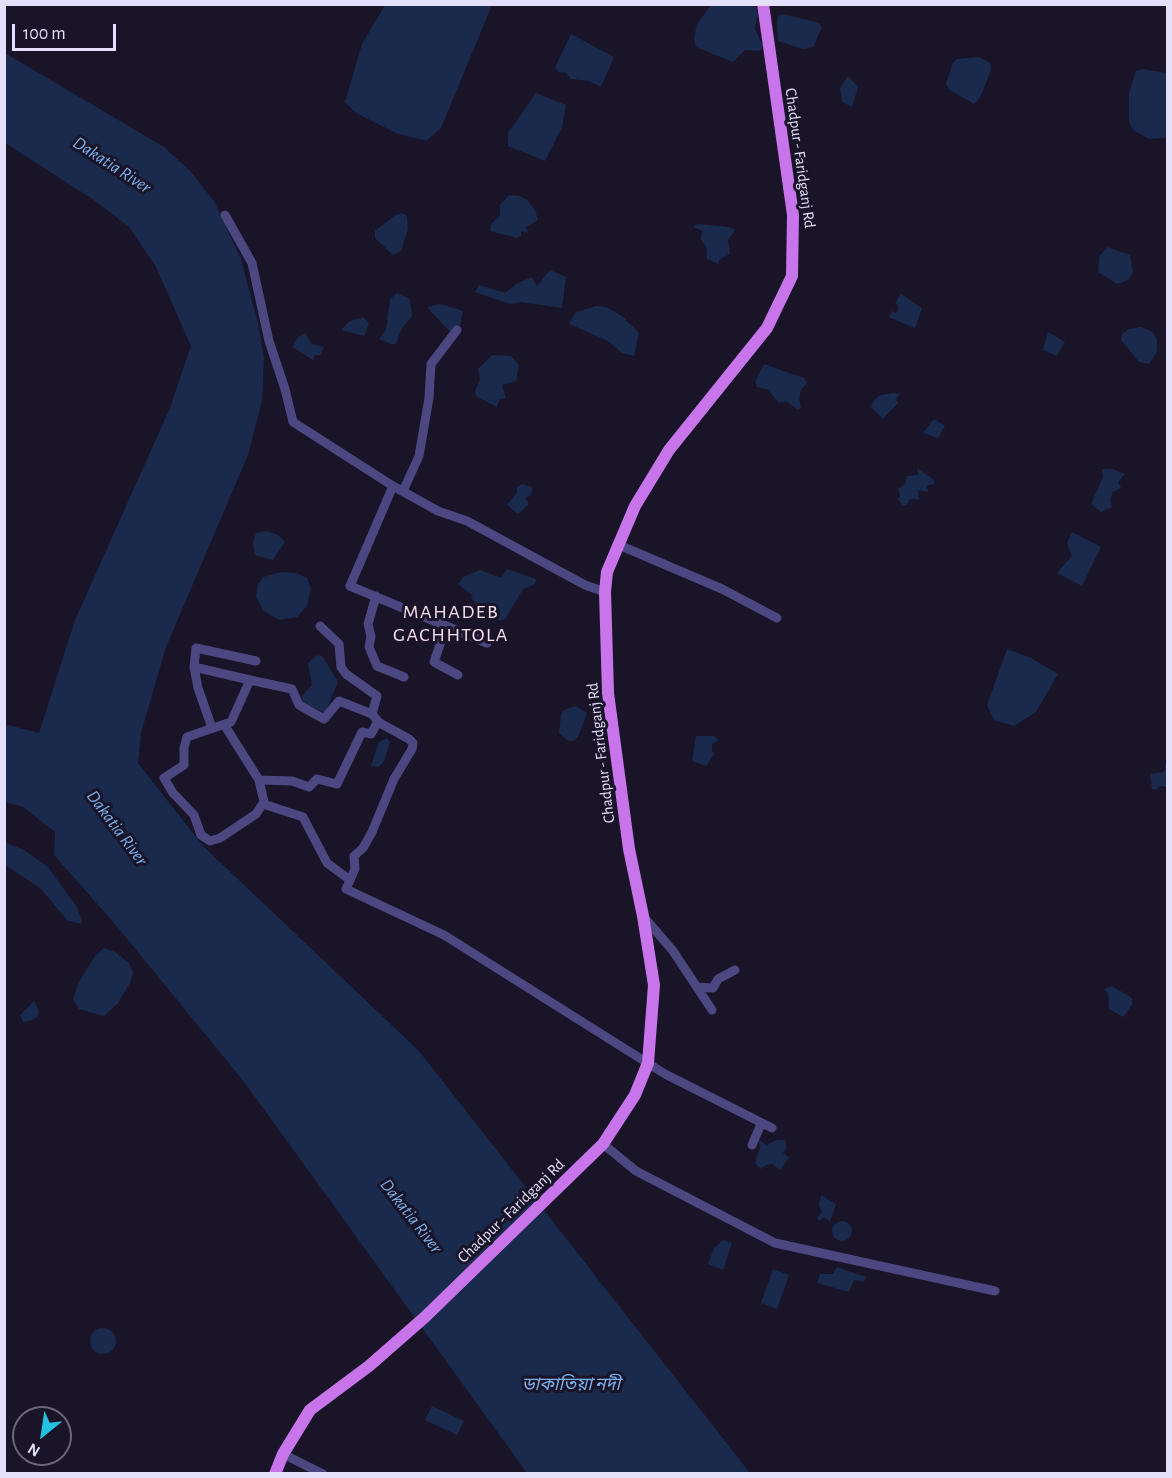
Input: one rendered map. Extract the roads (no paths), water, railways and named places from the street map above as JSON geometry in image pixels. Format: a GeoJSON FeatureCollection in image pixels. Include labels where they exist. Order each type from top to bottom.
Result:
{"type":"FeatureCollection","features":[{"type":"Feature","properties":{"kind":"main road","name":"Chadpur - Faridganj Rd"},"geometry":{"type":"LineString","coordinates":[[283,1454],[310,1410],[369,1366],[425,1317],[603,1144],[635,1095],[648,1063],[654,985],[629,849],[608,693],[605,592],[607,572],[635,506],[669,450],[767,327],[792,276],[794,215],[763,4]]}},
{"type":"Feature","properties":{"kind":"main road"},"geometry":{"type":"LineString","coordinates":[[275,1473],[283,1454]]}},
{"type":"Feature","properties":{"kind":"street"},"geometry":{"type":"LineString","coordinates":[[225,215],[252,263],[269,342],[285,389],[293,422],[393,486],[438,511],[467,521],[585,585],[605,592]]}},
{"type":"Feature","properties":{"kind":"street"},"geometry":{"type":"LineString","coordinates":[[404,491],[419,456],[429,398],[431,364],[457,330]]}},
{"type":"Feature","properties":{"kind":"street"},"geometry":{"type":"LineString","coordinates":[[393,486],[350,586],[487,643]]}},
{"type":"Feature","properties":{"kind":"street"},"geometry":{"type":"LineString","coordinates":[[619,545],[711,584],[777,618]]}},
{"type":"Feature","properties":{"kind":"street"},"geometry":{"type":"LineString","coordinates":[[376,596],[368,624],[371,636],[369,647],[377,666],[404,677]]}},
{"type":"Feature","properties":{"kind":"street"},"geometry":{"type":"LineString","coordinates":[[320,626],[339,644],[341,667],[346,674],[377,696],[372,714]]}},
{"type":"Feature","properties":{"kind":"street"},"geometry":{"type":"LineString","coordinates":[[446,627],[434,662],[458,675]]}},
{"type":"Feature","properties":{"kind":"street"},"geometry":{"type":"LineString","coordinates":[[212,728],[198,688],[194,667],[196,648],[256,662]]}},
{"type":"Feature","properties":{"kind":"street"},"geometry":{"type":"LineString","coordinates":[[194,667],[292,689],[299,705],[324,719],[339,701],[372,714],[378,722],[413,743],[394,779],[372,832],[363,848],[354,856],[355,869],[345,886],[349,891],[444,935],[648,1063],[772,1128]]}},
{"type":"Feature","properties":{"kind":"street"},"geometry":{"type":"LineString","coordinates":[[225,726],[259,780],[263,804],[256,814],[220,838],[210,841],[201,835],[194,815],[165,783],[167,775],[184,765],[187,736],[225,726],[234,716],[250,680]]}},
{"type":"Feature","properties":{"kind":"street"},"geometry":{"type":"LineString","coordinates":[[259,780],[292,781],[309,787],[317,779],[337,784],[362,732],[371,734],[378,722]]}},
{"type":"Feature","properties":{"kind":"street"},"geometry":{"type":"LineString","coordinates":[[263,804],[303,817],[327,863],[350,880]]}},
{"type":"Feature","properties":{"kind":"street"},"geometry":{"type":"LineString","coordinates":[[643,916],[673,951],[712,1010]]}},
{"type":"Feature","properties":{"kind":"street"},"geometry":{"type":"LineString","coordinates":[[697,987],[713,988],[718,979],[735,970]]}},
{"type":"Feature","properties":{"kind":"street"},"geometry":{"type":"LineString","coordinates":[[752,1145],[761,1124]]}},
{"type":"Feature","properties":{"kind":"street"},"geometry":{"type":"LineString","coordinates":[[603,1144],[636,1172],[775,1243],[995,1291]]}},
{"type":"Feature","properties":{"kind":"street"},"geometry":{"type":"LineString","coordinates":[[283,1454],[324,1473]]}},
{"type":"Feature","properties":{"kind":"water"},"geometry":{"type":"Polygon","coordinates":[[[385,5],[492,5],[441,128],[426,141],[396,133],[356,113],[345,102],[362,44],[385,5]]]}},
{"type":"Feature","properties":{"kind":"water"},"geometry":{"type":"Polygon","coordinates":[[[711,5],[755,5],[758,14],[755,29],[763,46],[760,51],[745,50],[733,62],[696,47],[694,38],[697,24],[711,5]]]}},
{"type":"Feature","properties":{"kind":"water"},"geometry":{"type":"Polygon","coordinates":[[[783,14],[819,23],[822,28],[813,47],[803,49],[778,41],[778,16],[783,14]]]}},
{"type":"Feature","properties":{"kind":"water"},"geometry":{"type":"Polygon","coordinates":[[[571,34],[614,57],[601,87],[589,81],[571,79],[566,73],[558,72],[555,67],[571,34]]]}},
{"type":"Feature","properties":{"kind":"water","name":"ডাকাতিয়া নদী"},"geometry":{"type":"Polygon","coordinates":[[[5,53],[164,147],[190,171],[214,201],[241,259],[258,323],[264,358],[262,401],[248,455],[166,647],[141,733],[138,763],[203,846],[419,1051],[750,1473],[527,1473],[245,1083],[115,924],[54,855],[55,832],[23,807],[5,802],[4,724],[39,733],[75,620],[170,408],[191,346],[156,267],[129,227],[94,200],[5,143],[5,53]]]}},
{"type":"Feature","properties":{"kind":"water"},"geometry":{"type":"Polygon","coordinates":[[[979,57],[990,63],[991,70],[980,98],[974,104],[948,89],[946,83],[953,63],[957,59],[979,57]]]}},
{"type":"Feature","properties":{"kind":"water"},"geometry":{"type":"Polygon","coordinates":[[[1142,69],[1167,73],[1167,136],[1164,138],[1149,139],[1133,130],[1129,122],[1129,93],[1136,71],[1142,69]]]}},
{"type":"Feature","properties":{"kind":"water"},"geometry":{"type":"Polygon","coordinates":[[[848,76],[858,87],[852,107],[842,102],[840,88],[848,76]]]}},
{"type":"Feature","properties":{"kind":"water"},"geometry":{"type":"Polygon","coordinates":[[[536,93],[566,105],[562,127],[545,161],[508,146],[508,133],[536,93]]]}},
{"type":"Feature","properties":{"kind":"water"},"geometry":{"type":"Polygon","coordinates":[[[509,195],[520,196],[527,200],[535,210],[538,220],[526,227],[528,233],[521,231],[521,236],[517,238],[490,231],[491,224],[500,216],[500,205],[509,195]]]}},
{"type":"Feature","properties":{"kind":"water"},"geometry":{"type":"Polygon","coordinates":[[[402,213],[407,216],[408,229],[401,251],[393,255],[375,238],[375,231],[395,215],[402,213]]]}},
{"type":"Feature","properties":{"kind":"water"},"geometry":{"type":"Polygon","coordinates":[[[697,224],[729,227],[735,230],[728,240],[730,254],[720,259],[718,264],[707,259],[706,246],[701,240],[702,231],[694,227],[697,224]]]}},
{"type":"Feature","properties":{"kind":"water"},"geometry":{"type":"Polygon","coordinates":[[[1107,247],[1130,255],[1133,273],[1128,280],[1117,284],[1098,272],[1099,257],[1107,247]]]}},
{"type":"Feature","properties":{"kind":"water"},"geometry":{"type":"Polygon","coordinates":[[[550,270],[566,277],[562,308],[520,302],[511,304],[475,292],[479,285],[505,293],[516,284],[532,277],[537,286],[550,270]]]}},
{"type":"Feature","properties":{"kind":"water"},"geometry":{"type":"Polygon","coordinates":[[[397,293],[410,299],[412,316],[401,330],[396,344],[391,344],[379,339],[386,330],[390,299],[397,293]]]}},
{"type":"Feature","properties":{"kind":"water"},"geometry":{"type":"Polygon","coordinates":[[[901,294],[922,308],[915,328],[889,317],[892,311],[896,313],[898,310],[898,305],[895,303],[901,294]]]}},
{"type":"Feature","properties":{"kind":"water"},"geometry":{"type":"Polygon","coordinates":[[[440,304],[463,311],[459,330],[452,334],[427,307],[440,304]]]}},
{"type":"Feature","properties":{"kind":"water"},"geometry":{"type":"Polygon","coordinates":[[[596,306],[606,307],[622,316],[639,333],[634,356],[622,353],[608,341],[569,324],[576,312],[596,306]]]}},
{"type":"Feature","properties":{"kind":"water"},"geometry":{"type":"Polygon","coordinates":[[[363,317],[369,323],[364,336],[341,330],[350,321],[363,317]]]}},
{"type":"Feature","properties":{"kind":"water"},"geometry":{"type":"Polygon","coordinates":[[[1141,327],[1153,332],[1157,340],[1157,352],[1149,364],[1139,362],[1121,340],[1122,334],[1129,329],[1141,327]]]}},
{"type":"Feature","properties":{"kind":"water"},"geometry":{"type":"Polygon","coordinates":[[[1048,332],[1065,342],[1057,356],[1043,350],[1048,332]]]}},
{"type":"Feature","properties":{"kind":"water"},"geometry":{"type":"Polygon","coordinates":[[[305,333],[312,344],[324,347],[320,355],[315,355],[313,360],[292,347],[298,337],[305,333]]]}},
{"type":"Feature","properties":{"kind":"water"},"geometry":{"type":"Polygon","coordinates":[[[492,355],[511,356],[519,365],[516,381],[502,385],[506,398],[500,399],[497,407],[476,396],[475,391],[480,380],[478,369],[492,355]]]}},
{"type":"Feature","properties":{"kind":"water"},"geometry":{"type":"Polygon","coordinates":[[[764,364],[804,378],[807,383],[801,390],[799,400],[801,408],[798,410],[786,401],[779,403],[767,389],[757,387],[755,382],[764,364]]]}},
{"type":"Feature","properties":{"kind":"water"},"geometry":{"type":"Polygon","coordinates":[[[900,394],[896,400],[898,403],[883,419],[871,407],[874,400],[881,395],[900,394]]]}},
{"type":"Feature","properties":{"kind":"water"},"geometry":{"type":"Polygon","coordinates":[[[934,419],[945,426],[938,438],[923,433],[934,419]]]}},
{"type":"Feature","properties":{"kind":"water"},"geometry":{"type":"Polygon","coordinates":[[[917,468],[934,480],[934,484],[926,486],[929,492],[917,490],[920,500],[910,499],[907,505],[903,506],[897,499],[900,497],[898,489],[905,484],[907,476],[918,475],[917,468]]]}},
{"type":"Feature","properties":{"kind":"water"},"geometry":{"type":"Polygon","coordinates":[[[1102,469],[1112,469],[1125,474],[1118,482],[1121,488],[1113,492],[1110,499],[1112,507],[1101,512],[1091,504],[1103,477],[1102,469]]]}},
{"type":"Feature","properties":{"kind":"water"},"geometry":{"type":"Polygon","coordinates":[[[522,484],[532,487],[532,490],[531,495],[525,498],[529,504],[518,514],[507,505],[517,492],[517,487],[522,484]]]}},
{"type":"Feature","properties":{"kind":"water"},"geometry":{"type":"Polygon","coordinates":[[[266,531],[278,535],[285,542],[273,560],[255,555],[253,542],[256,533],[266,531]]]}},
{"type":"Feature","properties":{"kind":"water"},"geometry":{"type":"Polygon","coordinates":[[[1072,532],[1101,547],[1082,586],[1057,573],[1072,556],[1067,543],[1072,532]]]}},
{"type":"Feature","properties":{"kind":"water"},"geometry":{"type":"Polygon","coordinates":[[[507,569],[536,579],[535,584],[523,589],[506,618],[500,621],[477,604],[471,598],[473,596],[458,584],[463,577],[480,570],[501,578],[507,569]]]}},
{"type":"Feature","properties":{"kind":"water"},"geometry":{"type":"Polygon","coordinates":[[[281,572],[296,573],[307,578],[311,588],[307,606],[297,617],[279,620],[264,611],[256,597],[258,584],[263,577],[281,572]]]}},
{"type":"Feature","properties":{"kind":"water"},"geometry":{"type":"Polygon","coordinates":[[[1007,649],[1031,658],[1058,674],[1036,712],[1014,726],[994,720],[987,705],[1007,649]]]}},
{"type":"Feature","properties":{"kind":"water"},"geometry":{"type":"Polygon","coordinates":[[[317,655],[323,657],[338,682],[325,713],[302,702],[302,696],[312,685],[308,663],[317,655]]]}},
{"type":"Feature","properties":{"kind":"water"},"geometry":{"type":"Polygon","coordinates":[[[576,706],[587,713],[578,737],[573,741],[567,740],[559,733],[561,715],[564,710],[576,706]]]}},
{"type":"Feature","properties":{"kind":"water"},"geometry":{"type":"Polygon","coordinates":[[[696,736],[713,736],[719,740],[712,744],[712,751],[715,753],[706,766],[692,761],[696,736]]]}},
{"type":"Feature","properties":{"kind":"water"},"geometry":{"type":"Polygon","coordinates":[[[387,738],[390,742],[384,761],[379,767],[371,766],[379,742],[387,738]]]}},
{"type":"Feature","properties":{"kind":"water"},"geometry":{"type":"Polygon","coordinates":[[[1167,758],[1167,787],[1160,786],[1156,790],[1152,789],[1150,774],[1164,772],[1167,758]]]}},
{"type":"Feature","properties":{"kind":"water"},"geometry":{"type":"Polygon","coordinates":[[[4,842],[24,850],[48,867],[77,907],[81,924],[67,920],[40,888],[5,865],[4,842]]]}},
{"type":"Feature","properties":{"kind":"water"},"geometry":{"type":"Polygon","coordinates":[[[104,948],[115,952],[129,963],[133,972],[130,983],[118,1003],[104,1016],[79,1009],[73,999],[79,982],[95,956],[104,948]]]}},
{"type":"Feature","properties":{"kind":"water"},"geometry":{"type":"Polygon","coordinates":[[[1112,986],[1132,998],[1132,1005],[1123,1017],[1109,1009],[1108,993],[1103,990],[1112,986]]]}},
{"type":"Feature","properties":{"kind":"water"},"geometry":{"type":"Polygon","coordinates":[[[34,1001],[39,1011],[37,1017],[23,1022],[20,1015],[34,1001]]]}},
{"type":"Feature","properties":{"kind":"water"},"geometry":{"type":"Polygon","coordinates":[[[759,1140],[767,1145],[776,1140],[785,1140],[787,1148],[783,1153],[789,1158],[780,1170],[772,1164],[761,1169],[755,1163],[760,1148],[759,1140]]]}},
{"type":"Feature","properties":{"kind":"water"},"geometry":{"type":"Polygon","coordinates":[[[821,1195],[836,1204],[830,1222],[824,1217],[819,1221],[817,1218],[822,1212],[819,1205],[821,1195]]]}},
{"type":"Feature","properties":{"kind":"water"},"geometry":{"type":"Polygon","coordinates":[[[842,1221],[849,1224],[852,1231],[849,1238],[842,1241],[835,1238],[832,1231],[835,1224],[842,1221]]]}},
{"type":"Feature","properties":{"kind":"water"},"geometry":{"type":"Polygon","coordinates":[[[723,1240],[732,1243],[723,1270],[708,1264],[714,1248],[723,1240]]]}},
{"type":"Feature","properties":{"kind":"water"},"geometry":{"type":"Polygon","coordinates":[[[837,1267],[866,1277],[864,1282],[854,1280],[849,1292],[817,1283],[820,1274],[833,1274],[837,1267]]]}},
{"type":"Feature","properties":{"kind":"water"},"geometry":{"type":"Polygon","coordinates":[[[773,1269],[789,1275],[777,1309],[761,1303],[773,1269]]]}},
{"type":"Feature","properties":{"kind":"water"},"geometry":{"type":"Polygon","coordinates":[[[103,1328],[112,1332],[116,1341],[112,1350],[103,1354],[94,1350],[90,1341],[94,1332],[103,1328]]]}},
{"type":"Feature","properties":{"kind":"water"},"geometry":{"type":"Polygon","coordinates":[[[432,1406],[464,1421],[457,1435],[425,1420],[432,1406]]]}},
{"type":"Feature","properties":{"kind":"district","name":"MAHADEB GACHHTOLA"},"geometry":{"type":"Point","coordinates":[451,624]}},
{"type":"Feature","properties":{"kind":"water label","name":"Dakatia River"},"geometry":{"type":"Point","coordinates":[112,165]}},
{"type":"Feature","properties":{"kind":"water label","name":"Dakatia River"},"geometry":{"type":"Point","coordinates":[117,828]}},
{"type":"Feature","properties":{"kind":"water label","name":"Dakatia River"},"geometry":{"type":"Point","coordinates":[411,1216]}}]}
